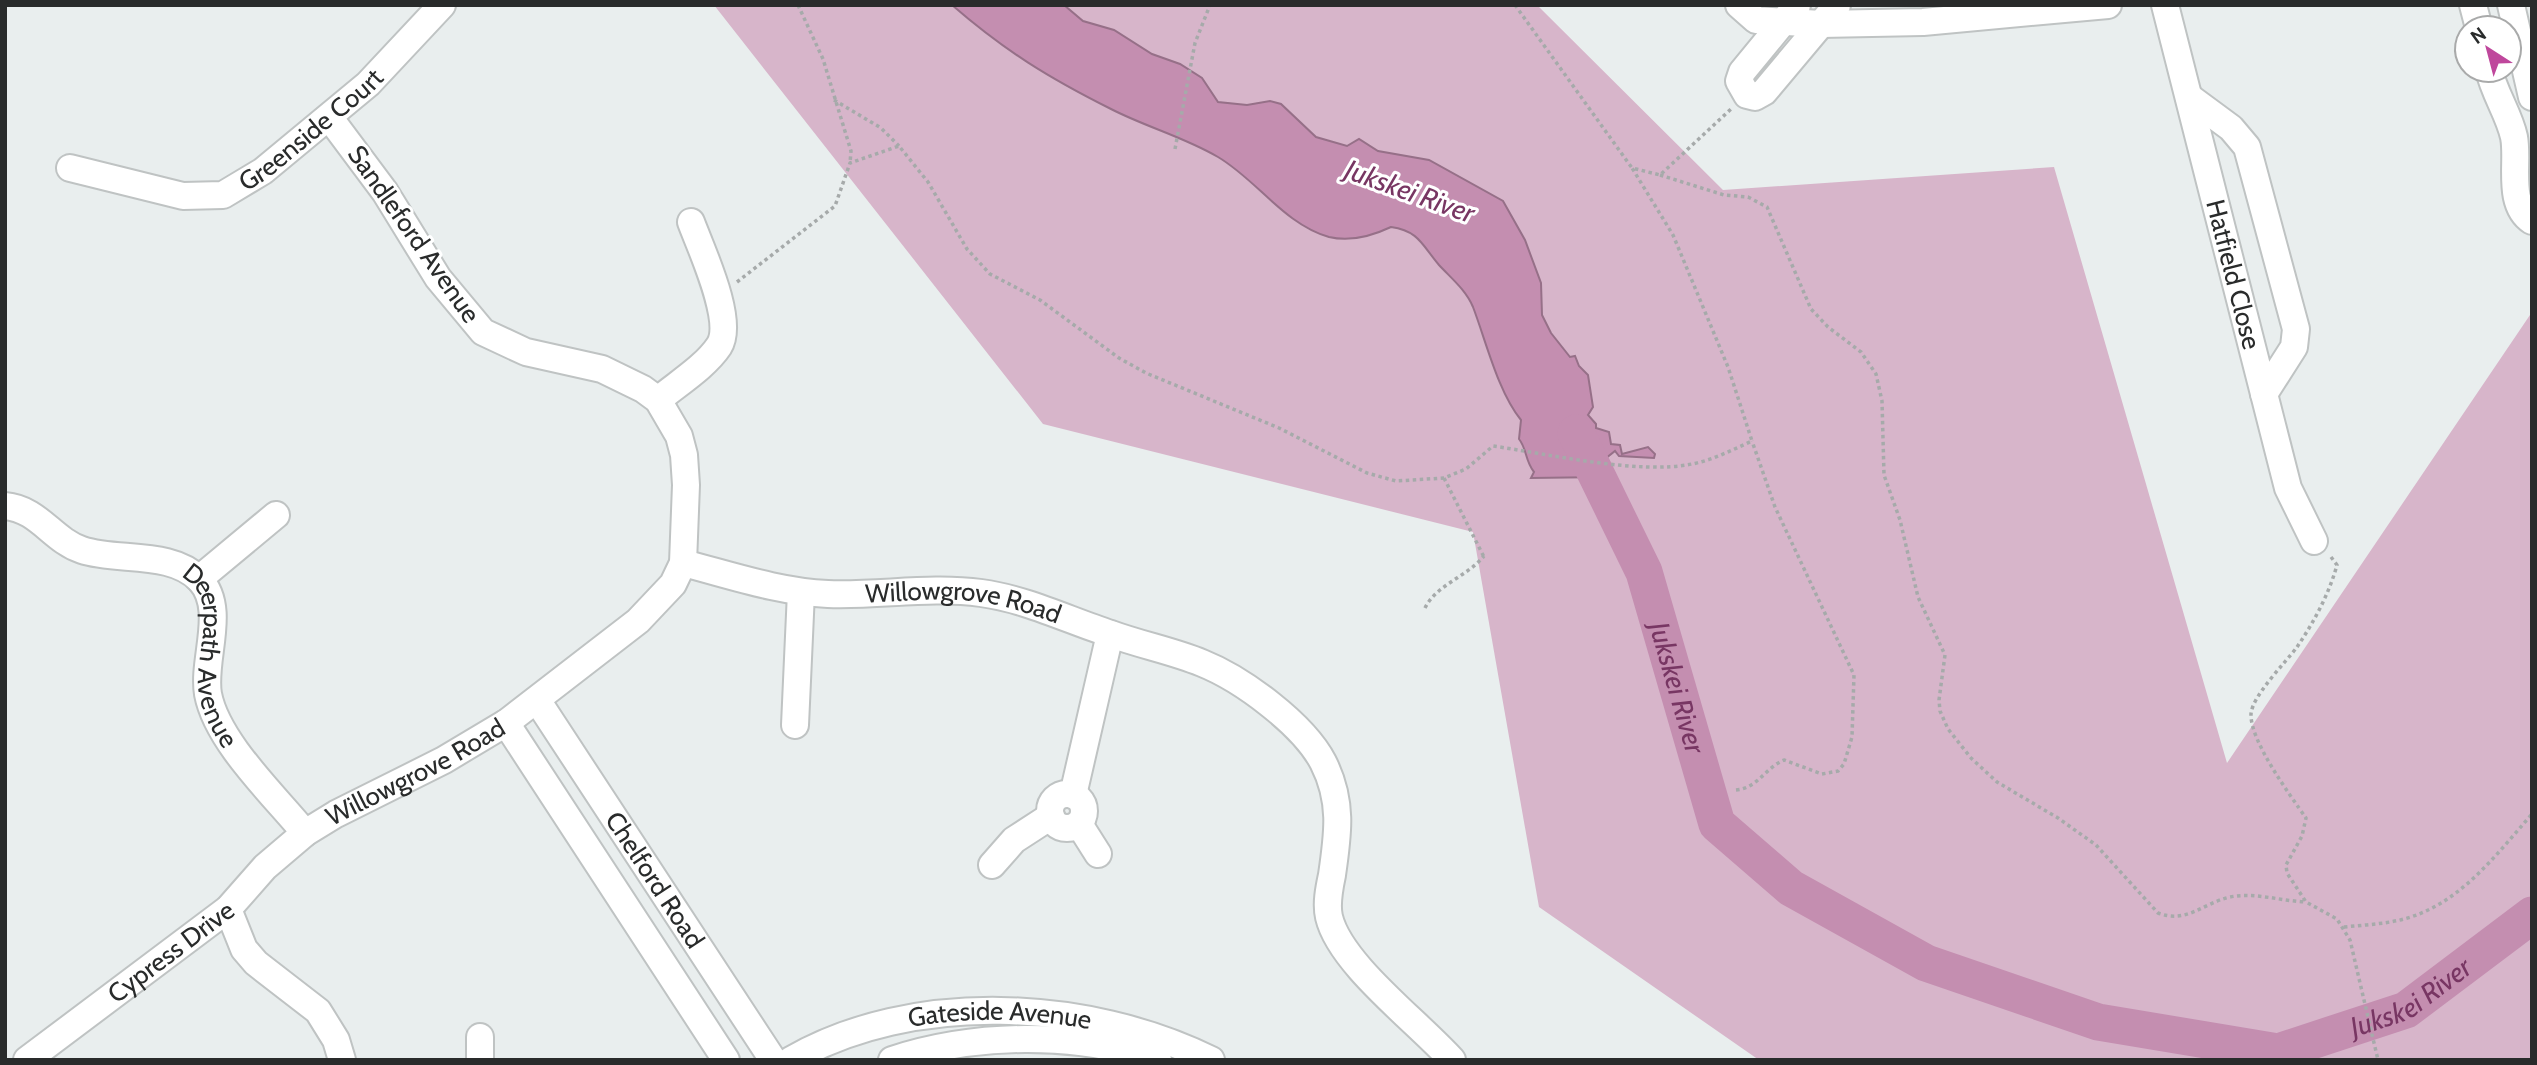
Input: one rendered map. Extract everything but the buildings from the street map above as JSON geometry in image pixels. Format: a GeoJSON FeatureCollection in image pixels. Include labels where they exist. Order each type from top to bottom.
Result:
{"type":"FeatureCollection","features":[{"type":"Feature","properties":{"kind":"street","name":"Greenside Court"},"geometry":{"type":"LineString","coordinates":[[70,168],[183,196],[223,194],[263,171],[329,117],[387,66],[442,5]]}},
{"type":"Feature","properties":{"kind":"street"},"geometry":{"type":"LineString","coordinates":[[1739,5],[1756,20],[1789,15],[1829,15],[1923,22],[2108,5]]}},
{"type":"Feature","properties":{"kind":"street"},"geometry":{"type":"LineString","coordinates":[[1898,5],[1923,22]]}},
{"type":"Feature","properties":{"kind":"street","name":"Hatfield Close"},"geometry":{"type":"LineString","coordinates":[[2165,5],[2293,502],[2314,541]]}},
{"type":"Feature","properties":{"kind":"street"},"geometry":{"type":"LineString","coordinates":[[2511,5],[2530,89]]}},
{"type":"Feature","properties":{"kind":"street"},"geometry":{"type":"LineString","coordinates":[[1789,15],[1742,72],[1739,81],[1747,95],[1755,97],[1764,92],[1829,15]]}},
{"type":"Feature","properties":{"kind":"street"},"geometry":{"type":"LineString","coordinates":[[2493,84],[2513,134],[2517,197],[2532,221]]}},
{"type":"Feature","properties":{"kind":"street"},"geometry":{"type":"LineString","coordinates":[[2189,97],[2231,128],[2247,147],[2296,330],[2294,346],[2264,394]]}},
{"type":"Feature","properties":{"kind":"street","name":"Sandleford Avenue"},"geometry":{"type":"LineString","coordinates":[[329,117],[385,192],[438,278],[483,332],[526,352],[612,373],[658,400],[670,417],[684,455],[686,485],[683,563]]}},
{"type":"Feature","properties":{"kind":"street"},"geometry":{"type":"LineString","coordinates":[[658,400],[720,344],[724,320],[691,222]]}},
{"type":"Feature","properties":{"kind":"street","name":"Deerpath Avenue"},"geometry":{"type":"LineString","coordinates":[[5,506],[33,514],[80,550],[171,564],[200,579],[209,593],[211,608],[207,677],[214,715],[227,738],[305,833]]}},
{"type":"Feature","properties":{"kind":"street"},"geometry":{"type":"LineString","coordinates":[[200,579],[276,515]]}},
{"type":"Feature","properties":{"kind":"street","name":"Willowgrove Road"},"geometry":{"type":"LineString","coordinates":[[305,833],[336,814],[444,760],[506,723],[638,621],[673,584],[683,563],[800,592],[863,594],[957,590],[985,594],[1040,607],[1110,634],[1203,663],[1256,695],[1311,743],[1324,764],[1339,808],[1339,828],[1329,894],[1329,915],[1335,933],[1359,969],[1452,1060]]}},
{"type":"Feature","properties":{"kind":"street"},"geometry":{"type":"LineString","coordinates":[[795,725],[800,592]]}},
{"type":"Feature","properties":{"kind":"street"},"geometry":{"type":"LineString","coordinates":[[1073,795],[1110,634]]}},
{"type":"Feature","properties":{"kind":"street","name":"Chelford Road"},"geometry":{"type":"LineString","coordinates":[[537,700],[773,1060]]}},
{"type":"Feature","properties":{"kind":"street","name":"Chelford Road"},"geometry":{"type":"LineString","coordinates":[[506,723],[726,1060]]}},
{"type":"Feature","properties":{"kind":"street"},"geometry":{"type":"LineString","coordinates":[[1073,795],[1084,808],[1079,824],[1073,827],[1060,826],[1051,816],[1050,810],[1055,799],[1073,795]]}},
{"type":"Feature","properties":{"kind":"street"},"geometry":{"type":"LineString","coordinates":[[992,865],[1014,840],[1051,816]]}},
{"type":"Feature","properties":{"kind":"street"},"geometry":{"type":"LineString","coordinates":[[1079,824],[1098,854]]}},
{"type":"Feature","properties":{"kind":"street","name":"Cypress Drive"},"geometry":{"type":"LineString","coordinates":[[27,1060],[228,909],[265,867],[305,833]]}},
{"type":"Feature","properties":{"kind":"street"},"geometry":{"type":"LineString","coordinates":[[228,909],[244,949],[256,963],[318,1012],[336,1040],[341,1060]]}},
{"type":"Feature","properties":{"kind":"street","name":"Gateside Avenue"},"geometry":{"type":"LineString","coordinates":[[791,1060],[832,1040],[892,1022],[978,1012],[1025,1010],[1092,1021],[1211,1060]]}},
{"type":"Feature","properties":{"kind":"street","name":"Gateside Avenue"},"geometry":{"type":"LineString","coordinates":[[891,1060],[957,1044],[1045,1040],[1135,1052],[1158,1060]]}},
{"type":"Feature","properties":{"kind":"path"},"geometry":{"type":"LineString","coordinates":[[715,290],[749,275],[835,206],[850,163],[850,151],[823,59],[798,5]]}},
{"type":"Feature","properties":{"kind":"path"},"geometry":{"type":"LineString","coordinates":[[1516,5],[1632,168],[1673,234],[1728,367],[1775,507],[1854,675],[1852,737],[1844,764],[1838,771],[1822,774],[1784,760],[1774,764],[1747,789],[1736,790]]}},
{"type":"Feature","properties":{"kind":"path"},"geometry":{"type":"LineString","coordinates":[[1175,149],[1195,43],[1209,6]]}},
{"type":"Feature","properties":{"kind":"path"},"geometry":{"type":"LineString","coordinates":[[1660,175],[1747,95]]}},
{"type":"Feature","properties":{"kind":"path"},"geometry":{"type":"LineString","coordinates":[[834,100],[881,128],[899,146],[929,182],[967,249],[990,274],[1064,316],[1119,358],[1202,399],[1279,428],[1367,473],[1396,481],[1444,478],[1465,469],[1493,446],[1653,468],[1691,464],[1718,457],[1752,441]]}},
{"type":"Feature","properties":{"kind":"path"},"geometry":{"type":"LineString","coordinates":[[850,163],[899,146]]}},
{"type":"Feature","properties":{"kind":"path"},"geometry":{"type":"LineString","coordinates":[[1632,168],[1724,195],[1748,197],[1767,208],[1811,309],[1828,327],[1861,352],[1876,374],[1882,401],[1884,475],[1900,520],[1918,597],[1945,655],[1940,711],[1948,729],[1971,758],[2010,792],[2058,818],[2096,845],[2158,913],[2177,917],[2188,915],[2239,896],[2306,902],[2327,911],[2344,927],[2356,962],[2378,1060]]}},
{"type":"Feature","properties":{"kind":"path"},"geometry":{"type":"LineString","coordinates":[[1425,608],[1429,599],[1485,557],[1444,478]]}},
{"type":"Feature","properties":{"kind":"path"},"geometry":{"type":"LineString","coordinates":[[2306,902],[2290,880],[2286,865],[2302,836],[2306,818],[2269,765],[2251,715],[2255,701],[2299,643],[2331,590],[2337,565],[2314,541]]}},
{"type":"Feature","properties":{"kind":"path"},"geometry":{"type":"LineString","coordinates":[[2344,927],[2404,919],[2462,890],[2532,814]]}},
{"type":"Feature","properties":{"kind":"shaded area"},"geometry":{"type":"Polygon","coordinates":[[[714,5],[1537,5],[1723,190],[2054,167],[2227,763],[2532,312],[2532,1060],[1759,1060],[1539,907],[1473,532],[1043,424],[714,5]]]}},
{"type":"Feature","properties":{"kind":"water"},"geometry":{"type":"Polygon","coordinates":[[[952,5],[1064,5],[1083,21],[1114,30],[1152,54],[1180,64],[1202,78],[1218,102],[1247,105],[1270,101],[1281,104],[1316,137],[1347,146],[1359,139],[1378,151],[1429,160],[1503,201],[1525,240],[1541,283],[1542,315],[1551,333],[1570,357],[1575,356],[1579,366],[1588,375],[1593,407],[1588,415],[1596,428],[1609,432],[1611,444],[1620,445],[1622,454],[1648,447],[1655,454],[1654,458],[1619,456],[1615,451],[1605,459],[1608,471],[1605,477],[1531,478],[1534,472],[1519,439],[1521,420],[1499,381],[1473,307],[1462,290],[1414,236],[1391,227],[1369,235],[1345,239],[1313,231],[1284,212],[1218,157],[1067,86],[1009,50],[952,5]]]}},
{"type":"Feature","properties":{"kind":"waterway","name":"Jukskei River"},"geometry":{"type":"LineString","coordinates":[[1576,433],[1644,572],[1717,824],[1791,888],[1926,963],[2098,1022],[2278,1052],[2406,1010],[2532,915]]}}]}
